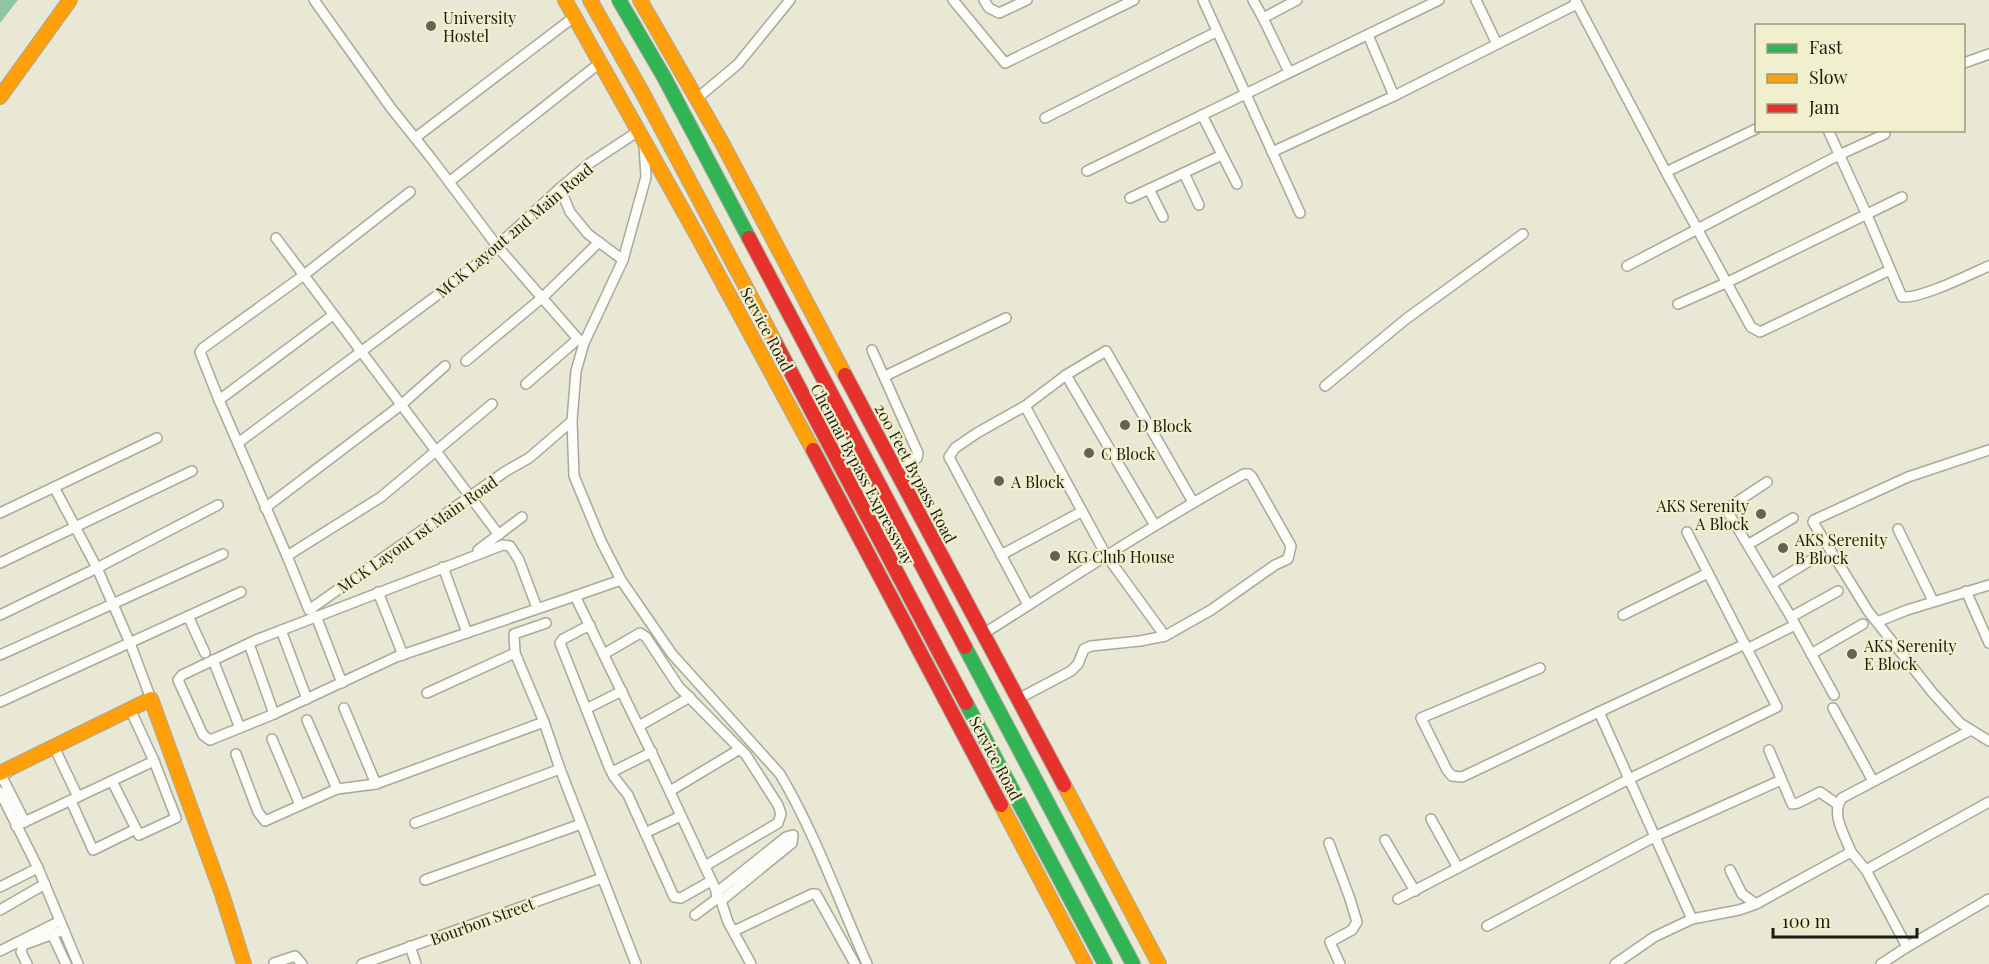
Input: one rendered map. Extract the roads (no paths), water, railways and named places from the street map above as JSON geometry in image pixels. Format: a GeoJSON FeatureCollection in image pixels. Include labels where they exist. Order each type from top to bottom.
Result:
{"type":"FeatureCollection","features":[{"type":"Feature","properties":{"kind":"main road"},"geometry":{"type":"LineString","coordinates":[[0,97],[70,0]]}},
{"type":"Feature","properties":{"kind":"main road","name":"Service Road"},"geometry":{"type":"LineString","coordinates":[[565,0],[642,134],[864,543],[1085,964]]}},
{"type":"Feature","properties":{"kind":"main road","name":"Chennai Bypass Expressway"},"geometry":{"type":"LineString","coordinates":[[590,0],[647,102],[1105,964]]}},
{"type":"Feature","properties":{"kind":"main road","name":"Chennai Bypass Expressway"},"geometry":{"type":"LineString","coordinates":[[619,0],[664,77],[1133,964]]}},
{"type":"Feature","properties":{"kind":"main road","name":"200 Feet Bypass Road"},"geometry":{"type":"LineString","coordinates":[[640,0],[696,97],[1159,964]]}},
{"type":"Feature","properties":{"kind":"main road"},"geometry":{"type":"LineString","coordinates":[[0,773],[151,699],[222,894],[244,964]]}},
{"type":"Feature","properties":{"kind":"street"},"geometry":{"type":"LineString","coordinates":[[314,0],[391,108],[497,246],[581,341]]}},
{"type":"Feature","properties":{"kind":"street"},"geometry":{"type":"LineString","coordinates":[[696,97],[738,64],[790,0]]}},
{"type":"Feature","properties":{"kind":"street"},"geometry":{"type":"LineString","coordinates":[[953,0],[1005,63],[1134,0]]}},
{"type":"Feature","properties":{"kind":"street"},"geometry":{"type":"LineString","coordinates":[[984,0],[989,8],[999,13],[1027,0]]}},
{"type":"Feature","properties":{"kind":"street"},"geometry":{"type":"LineString","coordinates":[[1203,0],[1300,213]]}},
{"type":"Feature","properties":{"kind":"street"},"geometry":{"type":"LineString","coordinates":[[1253,0],[1289,72]]}},
{"type":"Feature","properties":{"kind":"street"},"geometry":{"type":"LineString","coordinates":[[1263,18],[1297,0]]}},
{"type":"Feature","properties":{"kind":"street"},"geometry":{"type":"LineString","coordinates":[[1087,171],[1439,0]]}},
{"type":"Feature","properties":{"kind":"street"},"geometry":{"type":"LineString","coordinates":[[1476,0],[1497,44]]}},
{"type":"Feature","properties":{"kind":"street"},"geometry":{"type":"LineString","coordinates":[[1272,152],[1394,96],[1576,2],[1751,327],[1760,332],[1890,270]]}},
{"type":"Feature","properties":{"kind":"street"},"geometry":{"type":"LineString","coordinates":[[415,138],[574,17]]}},
{"type":"Feature","properties":{"kind":"street"},"geometry":{"type":"LineString","coordinates":[[1045,118],[1216,32]]}},
{"type":"Feature","properties":{"kind":"street"},"geometry":{"type":"LineString","coordinates":[[1368,35],[1394,96]]}},
{"type":"Feature","properties":{"kind":"street"},"geometry":{"type":"LineString","coordinates":[[1965,63],[1989,54]]}},
{"type":"Feature","properties":{"kind":"street"},"geometry":{"type":"LineString","coordinates":[[449,182],[601,62]]}},
{"type":"Feature","properties":{"kind":"street"},"geometry":{"type":"LineString","coordinates":[[1202,115],[1237,184]]}},
{"type":"Feature","properties":{"kind":"street"},"geometry":{"type":"LineString","coordinates":[[1666,172],[1755,129]]}},
{"type":"Feature","properties":{"kind":"street"},"geometry":{"type":"LineString","coordinates":[[1829,132],[1902,297],[1908,297],[1989,266]]}},
{"type":"Feature","properties":{"kind":"street"},"geometry":{"type":"LineString","coordinates":[[642,134],[646,177],[623,260],[581,341],[572,421],[574,476],[600,541],[621,580],[672,654],[780,774],[792,795],[867,964]]}},
{"type":"Feature","properties":{"kind":"street","name":"MCK Layout 2nd Main Road"},"geometry":{"type":"LineString","coordinates":[[238,444],[454,283],[590,163],[642,134]]}},
{"type":"Feature","properties":{"kind":"street"},"geometry":{"type":"LineString","coordinates":[[1627,266],[1839,155],[1885,134]]}},
{"type":"Feature","properties":{"kind":"street"},"geometry":{"type":"LineString","coordinates":[[1130,198],[1222,155]]}},
{"type":"Feature","properties":{"kind":"street"},"geometry":{"type":"LineString","coordinates":[[1184,173],[1199,205]]}},
{"type":"Feature","properties":{"kind":"street"},"geometry":{"type":"LineString","coordinates":[[560,188],[570,212],[588,234],[623,260]]}},
{"type":"Feature","properties":{"kind":"street"},"geometry":{"type":"LineString","coordinates":[[1149,189],[1163,217]]}},
{"type":"Feature","properties":{"kind":"street"},"geometry":{"type":"LineString","coordinates":[[410,192],[200,352],[287,556],[381,497],[492,404]]}},
{"type":"Feature","properties":{"kind":"street"},"geometry":{"type":"LineString","coordinates":[[1678,304],[1902,197]]}},
{"type":"Feature","properties":{"kind":"street"},"geometry":{"type":"LineString","coordinates":[[1325,386],[1406,319],[1522,234]]}},
{"type":"Feature","properties":{"kind":"street"},"geometry":{"type":"LineString","coordinates":[[276,238],[499,535]]}},
{"type":"Feature","properties":{"kind":"street"},"geometry":{"type":"LineString","coordinates":[[466,360],[543,297],[599,242]]}},
{"type":"Feature","properties":{"kind":"street"},"geometry":{"type":"LineString","coordinates":[[219,400],[333,315]]}},
{"type":"Feature","properties":{"kind":"street"},"geometry":{"type":"LineString","coordinates":[[885,375],[1006,318]]}},
{"type":"Feature","properties":{"kind":"street"},"geometry":{"type":"LineString","coordinates":[[526,384],[581,341]]}},
{"type":"Feature","properties":{"kind":"street"},"geometry":{"type":"LineString","coordinates":[[872,350],[918,453],[917,458],[894,467]]}},
{"type":"Feature","properties":{"kind":"street"},"geometry":{"type":"LineString","coordinates":[[1028,605],[949,457],[955,448],[1025,406],[1066,375],[1106,351],[1193,502]]}},
{"type":"Feature","properties":{"kind":"street"},"geometry":{"type":"LineString","coordinates":[[265,508],[401,405],[445,366]]}},
{"type":"Feature","properties":{"kind":"street"},"geometry":{"type":"LineString","coordinates":[[1066,375],[1154,524]]}},
{"type":"Feature","properties":{"kind":"street"},"geometry":{"type":"LineString","coordinates":[[1025,406],[1106,555],[1165,636]]}},
{"type":"Feature","properties":{"kind":"street","name":"MCK Layout 1st Main Road"},"geometry":{"type":"LineString","coordinates":[[287,556],[309,610],[506,471],[529,458],[572,421]]}},
{"type":"Feature","properties":{"kind":"street"},"geometry":{"type":"LineString","coordinates":[[0,513],[158,438]]}},
{"type":"Feature","properties":{"kind":"street"},"geometry":{"type":"LineString","coordinates":[[1989,450],[1908,477],[1814,520],[1814,525],[1877,622],[1932,692],[1960,723],[1989,741]]}},
{"type":"Feature","properties":{"kind":"street"},"geometry":{"type":"LineString","coordinates":[[0,563],[74,525],[192,471]]}},
{"type":"Feature","properties":{"kind":"street"},"geometry":{"type":"LineString","coordinates":[[983,633],[1154,524],[1244,474],[1249,474],[1291,546],[1288,559],[1275,565],[1211,610],[1165,636],[1091,646],[1084,649],[1078,664],[1071,671],[1018,699]]}},
{"type":"Feature","properties":{"kind":"street"},"geometry":{"type":"LineString","coordinates":[[1767,482],[1726,509],[1749,544],[1834,695]]}},
{"type":"Feature","properties":{"kind":"street"},"geometry":{"type":"LineString","coordinates":[[54,487],[114,604],[151,699]]}},
{"type":"Feature","properties":{"kind":"street"},"geometry":{"type":"LineString","coordinates":[[0,615],[218,505]]}},
{"type":"Feature","properties":{"kind":"street"},"geometry":{"type":"LineString","coordinates":[[1001,555],[1081,512]]}},
{"type":"Feature","properties":{"kind":"street"},"geometry":{"type":"LineString","coordinates":[[478,550],[522,517]]}},
{"type":"Feature","properties":{"kind":"street"},"geometry":{"type":"LineString","coordinates":[[1749,544],[1793,518]]}},
{"type":"Feature","properties":{"kind":"street"},"geometry":{"type":"LineString","coordinates":[[1898,529],[1933,602]]}},
{"type":"Feature","properties":{"kind":"street"},"geometry":{"type":"LineString","coordinates":[[1398,899],[1629,779],[1778,707],[1687,532]]}},
{"type":"Feature","properties":{"kind":"street"},"geometry":{"type":"LineString","coordinates":[[537,608],[519,560],[508,545],[443,567],[281,630],[182,675],[178,680],[203,735],[210,740],[240,729],[403,655],[621,580]]}},
{"type":"Feature","properties":{"kind":"street"},"geometry":{"type":"LineString","coordinates":[[0,655],[223,554]]}},
{"type":"Feature","properties":{"kind":"street"},"geometry":{"type":"LineString","coordinates":[[1772,584],[1816,557]]}},
{"type":"Feature","properties":{"kind":"street"},"geometry":{"type":"LineString","coordinates":[[443,567],[466,633]]}},
{"type":"Feature","properties":{"kind":"street"},"geometry":{"type":"LineString","coordinates":[[1623,615],[1708,573]]}},
{"type":"Feature","properties":{"kind":"street"},"geometry":{"type":"LineString","coordinates":[[1877,622],[1989,585]]}},
{"type":"Feature","properties":{"kind":"street"},"geometry":{"type":"LineString","coordinates":[[1540,668],[1421,718],[1452,776],[1462,777],[1599,712],[1746,647],[1793,621],[1838,591]]}},
{"type":"Feature","properties":{"kind":"street"},"geometry":{"type":"LineString","coordinates":[[1966,591],[1989,643]]}},
{"type":"Feature","properties":{"kind":"street"},"geometry":{"type":"LineString","coordinates":[[0,702],[241,592]]}},
{"type":"Feature","properties":{"kind":"street"},"geometry":{"type":"LineString","coordinates":[[378,592],[403,655]]}},
{"type":"Feature","properties":{"kind":"street"},"geometry":{"type":"LineString","coordinates":[[575,596],[652,752],[719,897],[728,922],[751,964]]}},
{"type":"Feature","properties":{"kind":"street"},"geometry":{"type":"LineString","coordinates":[[188,616],[205,653]]}},
{"type":"Feature","properties":{"kind":"street"},"geometry":{"type":"LineString","coordinates":[[316,616],[342,683]]}},
{"type":"Feature","properties":{"kind":"street"},"geometry":{"type":"LineString","coordinates":[[546,623],[514,634],[515,653],[544,722],[632,963]]}},
{"type":"Feature","properties":{"kind":"street"},"geometry":{"type":"LineString","coordinates":[[1811,654],[1863,624]]}},
{"type":"Feature","properties":{"kind":"street"},"geometry":{"type":"LineString","coordinates":[[590,625],[563,639],[560,644],[612,772],[628,795],[674,897],[681,898],[711,880]]}},
{"type":"Feature","properties":{"kind":"street"},"geometry":{"type":"LineString","coordinates":[[281,630],[307,699]]}},
{"type":"Feature","properties":{"kind":"street"},"geometry":{"type":"LineString","coordinates":[[604,654],[640,633],[646,637],[680,687],[746,755],[778,805],[781,819],[778,823],[705,866]]}},
{"type":"Feature","properties":{"kind":"street"},"geometry":{"type":"LineString","coordinates":[[249,644],[274,714]]}},
{"type":"Feature","properties":{"kind":"street"},"geometry":{"type":"LineString","coordinates":[[427,693],[515,653]]}},
{"type":"Feature","properties":{"kind":"street"},"geometry":{"type":"LineString","coordinates":[[213,660],[240,729]]}},
{"type":"Feature","properties":{"kind":"street"},"geometry":{"type":"LineString","coordinates":[[586,709],[622,691]]}},
{"type":"Feature","properties":{"kind":"street"},"geometry":{"type":"LineString","coordinates":[[639,726],[690,697]]}},
{"type":"Feature","properties":{"kind":"street"},"geometry":{"type":"LineString","coordinates":[[344,708],[376,784]]}},
{"type":"Feature","properties":{"kind":"street"},"geometry":{"type":"LineString","coordinates":[[1833,708],[1873,781]]}},
{"type":"Feature","properties":{"kind":"street"},"geometry":{"type":"LineString","coordinates":[[78,964],[20,824],[3,791],[1,775],[131,711],[177,818],[139,835],[112,781]]}},
{"type":"Feature","properties":{"kind":"street"},"geometry":{"type":"LineString","coordinates":[[1599,712],[1692,919]]}},
{"type":"Feature","properties":{"kind":"street"},"geometry":{"type":"LineString","coordinates":[[307,720],[337,789]]}},
{"type":"Feature","properties":{"kind":"street"},"geometry":{"type":"LineString","coordinates":[[236,754],[262,819],[265,820],[337,789],[376,784],[544,722]]}},
{"type":"Feature","properties":{"kind":"street"},"geometry":{"type":"LineString","coordinates":[[1907,947],[1866,870],[1851,852],[1836,815],[1837,804],[1842,798],[1971,730]]}},
{"type":"Feature","properties":{"kind":"street"},"geometry":{"type":"LineString","coordinates":[[272,739],[300,805]]}},
{"type":"Feature","properties":{"kind":"street"},"geometry":{"type":"LineString","coordinates":[[55,749],[93,850],[136,829]]}},
{"type":"Feature","properties":{"kind":"street"},"geometry":{"type":"LineString","coordinates":[[670,791],[740,749]]}},
{"type":"Feature","properties":{"kind":"street"},"geometry":{"type":"LineString","coordinates":[[1769,750],[1792,804],[1820,792],[1837,804]]}},
{"type":"Feature","properties":{"kind":"street"},"geometry":{"type":"LineString","coordinates":[[612,772],[652,752]]}},
{"type":"Feature","properties":{"kind":"street"},"geometry":{"type":"LineString","coordinates":[[20,824],[154,761]]}},
{"type":"Feature","properties":{"kind":"street"},"geometry":{"type":"LineString","coordinates":[[415,823],[560,769]]}},
{"type":"Feature","properties":{"kind":"street"},"geometry":{"type":"LineString","coordinates":[[1487,926],[1656,836],[1781,780]]}},
{"type":"Feature","properties":{"kind":"street"},"geometry":{"type":"LineString","coordinates":[[1866,870],[1989,802]]}},
{"type":"Feature","properties":{"kind":"street"},"geometry":{"type":"LineString","coordinates":[[645,833],[681,816]]}},
{"type":"Feature","properties":{"kind":"street"},"geometry":{"type":"LineString","coordinates":[[1431,819],[1458,868]]}},
{"type":"Feature","properties":{"kind":"street"},"geometry":{"type":"LineString","coordinates":[[425,880],[581,824]]}},
{"type":"Feature","properties":{"kind":"street"},"geometry":{"type":"LineString","coordinates":[[695,915],[719,897],[786,837],[806,826]]}},
{"type":"Feature","properties":{"kind":"street"},"geometry":{"type":"LineString","coordinates":[[1385,840],[1415,891]]}},
{"type":"Feature","properties":{"kind":"street"},"geometry":{"type":"LineString","coordinates":[[1329,843],[1357,922],[1352,930],[1330,942],[1340,964]]}},
{"type":"Feature","properties":{"kind":"street"},"geometry":{"type":"LineString","coordinates":[[1615,964],[1654,937],[1692,919],[1739,910],[1756,904],[1851,852]]}},
{"type":"Feature","properties":{"kind":"street"},"geometry":{"type":"LineString","coordinates":[[0,887],[38,868]]}},
{"type":"Feature","properties":{"kind":"street"},"geometry":{"type":"LineString","coordinates":[[1730,870],[1742,894],[1756,904]]}},
{"type":"Feature","properties":{"kind":"street","name":"Bourbon Street"},"geometry":{"type":"LineString","coordinates":[[362,964],[602,878]]}},
{"type":"Feature","properties":{"kind":"street"},"geometry":{"type":"LineString","coordinates":[[0,910],[45,884]]}},
{"type":"Feature","properties":{"kind":"street"},"geometry":{"type":"LineString","coordinates":[[734,931],[816,894],[855,964]]}},
{"type":"Feature","properties":{"kind":"street"},"geometry":{"type":"LineString","coordinates":[[1881,964],[1989,899]]}},
{"type":"Feature","properties":{"kind":"street"},"geometry":{"type":"LineString","coordinates":[[27,964],[21,952],[23,945],[52,934],[62,925]]}},
{"type":"Feature","properties":{"kind":"street"},"geometry":{"type":"LineString","coordinates":[[0,951],[62,925]]}},
{"type":"Feature","properties":{"kind":"street"},"geometry":{"type":"LineString","coordinates":[[52,934],[66,964]]}},
{"type":"Feature","properties":{"kind":"street"},"geometry":{"type":"LineString","coordinates":[[410,946],[416,964]]}},
{"type":"Feature","properties":{"kind":"street"},"geometry":{"type":"LineString","coordinates":[[274,963],[295,956],[302,964]]}},
{"type":"Feature","properties":{"kind":"place","name":"University Hostel"},"geometry":{"type":"Point","coordinates":[431,26]}},
{"type":"Feature","properties":{"kind":"place","name":"D Block"},"geometry":{"type":"Point","coordinates":[1125,425]}},
{"type":"Feature","properties":{"kind":"place","name":"C Block"},"geometry":{"type":"Point","coordinates":[1089,453]}},
{"type":"Feature","properties":{"kind":"place","name":"A Block"},"geometry":{"type":"Point","coordinates":[999,481]}},
{"type":"Feature","properties":{"kind":"place","name":"AKS Serenity A Block"},"geometry":{"type":"Point","coordinates":[1761,514]}},
{"type":"Feature","properties":{"kind":"place","name":"AKS Serenity B Block"},"geometry":{"type":"Point","coordinates":[1783,548]}},
{"type":"Feature","properties":{"kind":"place","name":"KG Club House"},"geometry":{"type":"Point","coordinates":[1055,556]}},
{"type":"Feature","properties":{"kind":"place","name":"AKS Serenity E Block"},"geometry":{"type":"Point","coordinates":[1852,654]}}]}
